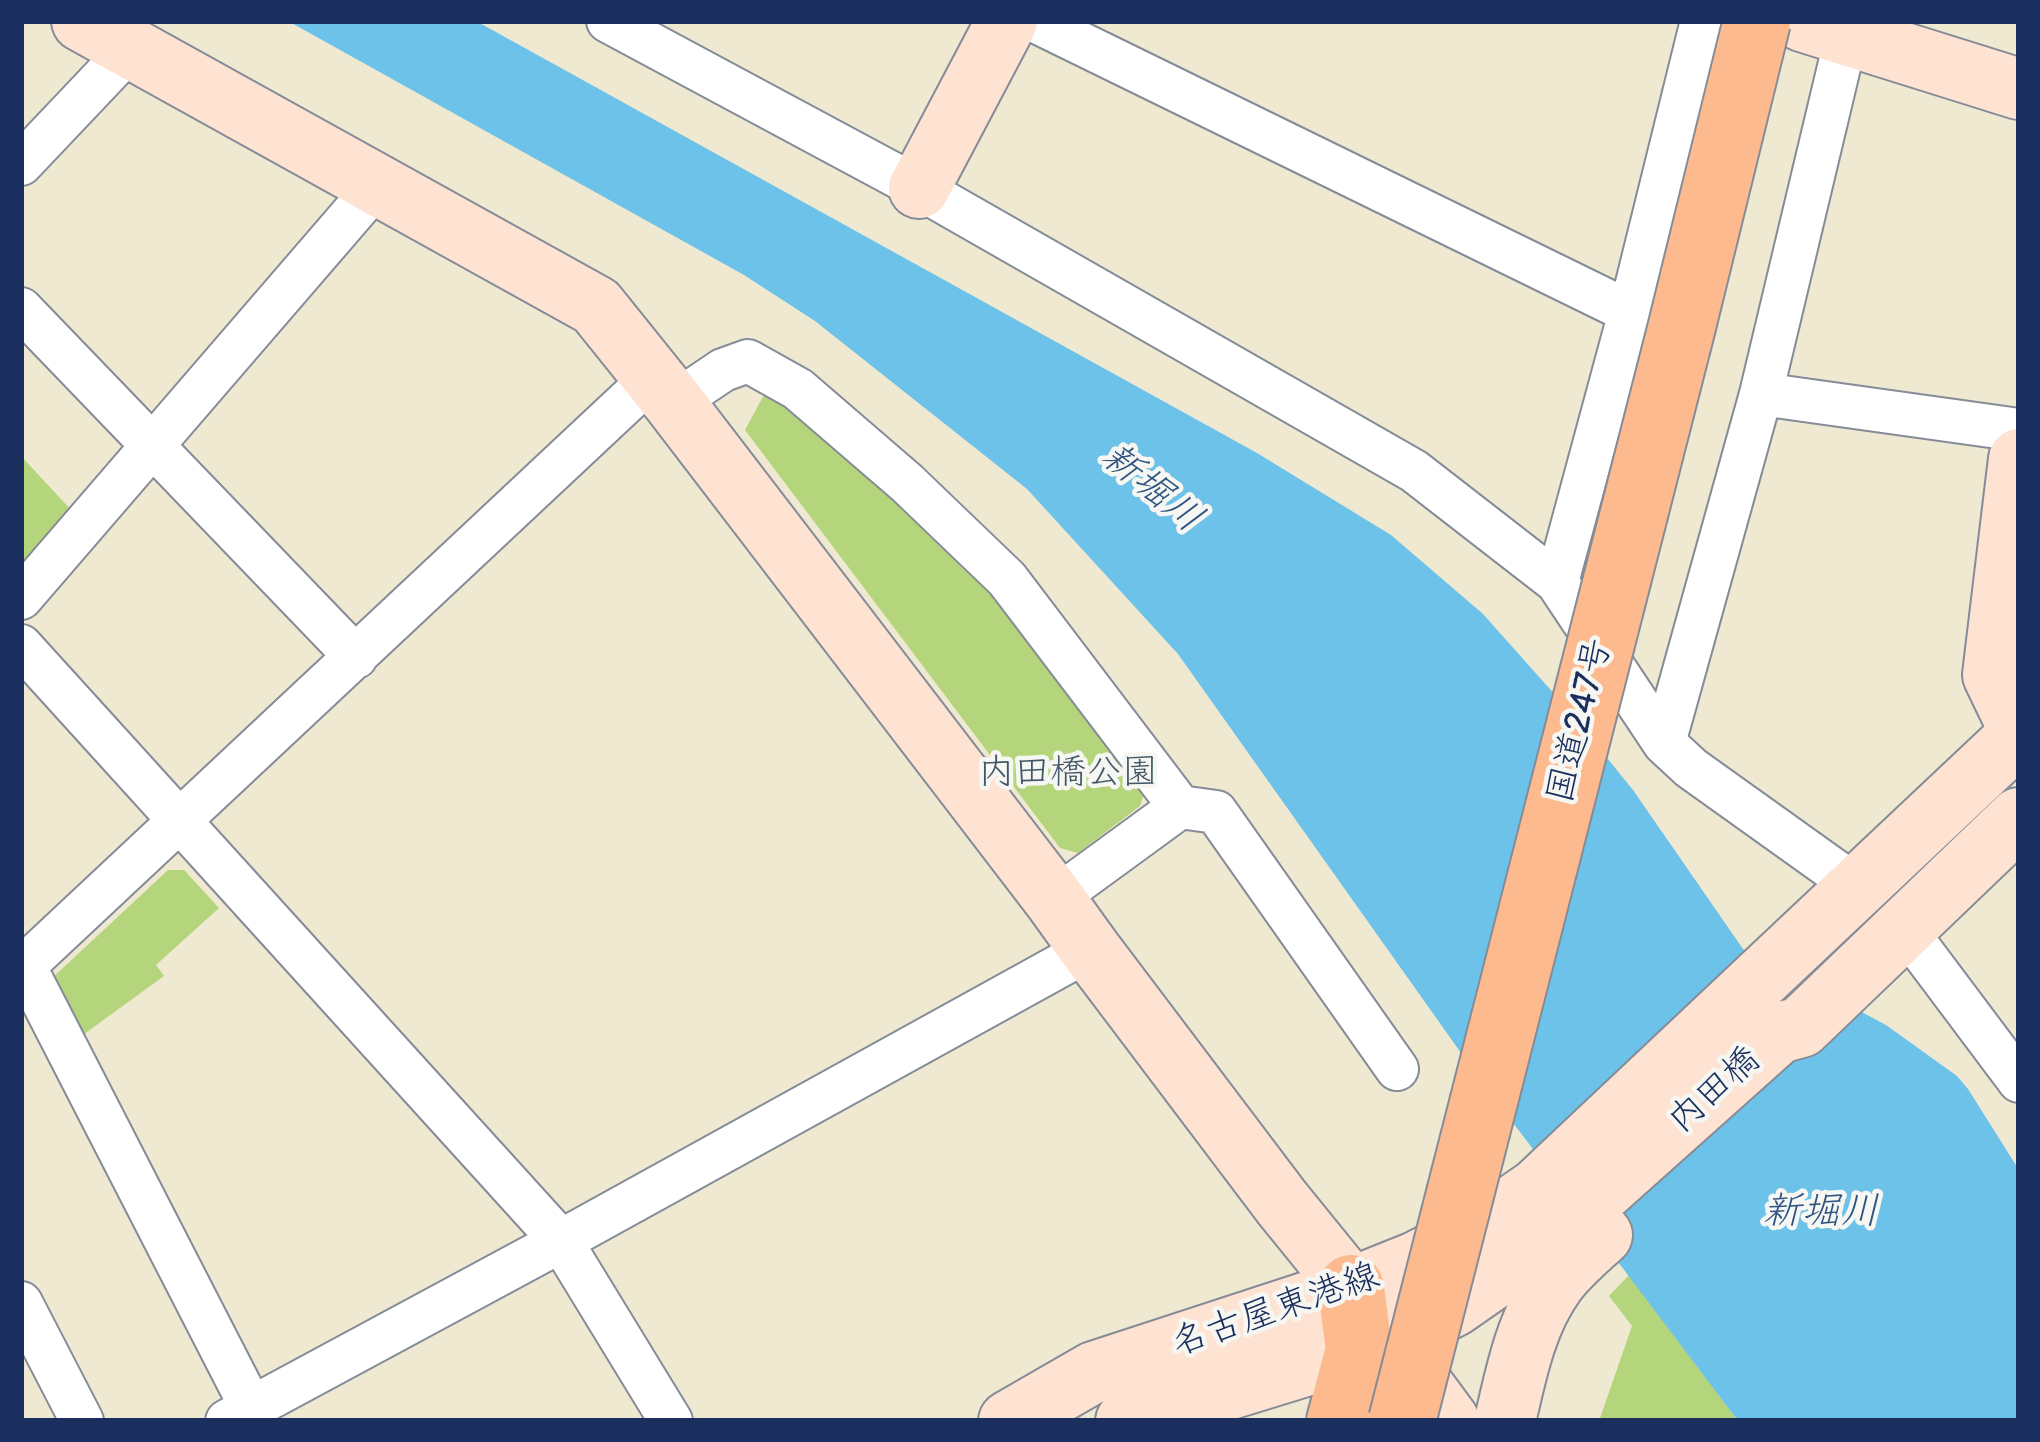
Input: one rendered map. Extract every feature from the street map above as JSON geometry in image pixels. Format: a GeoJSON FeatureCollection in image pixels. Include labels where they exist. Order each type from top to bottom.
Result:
{"type":"FeatureCollection","features":[{"type":"Feature","properties":{"kind":"highway","name":"国道247号"},"geometry":{"type":"LineString","coordinates":[[1402,1421],[1757,21]]}},
{"type":"Feature","properties":{"kind":"highway","name":"国道247号"},"geometry":{"type":"LineString","coordinates":[[1449,1421],[1825,25]]}},
{"type":"Feature","properties":{"kind":"highway"},"geometry":{"type":"LineString","coordinates":[[1340,1421],[1366,1326]]}},
{"type":"Feature","properties":{"kind":"street"},"geometry":{"type":"LineString","coordinates":[[608,21],[920,188],[1414,471],[1557,582],[1664,743],[1843,898],[2019,732],[1993,675],[2019,459]]}},
{"type":"Feature","properties":{"kind":"street"},"geometry":{"type":"LineString","coordinates":[[920,188],[1007,21]]}},
{"type":"Feature","properties":{"kind":"street"},"geometry":{"type":"LineString","coordinates":[[1036,21],[1630,312]]}},
{"type":"Feature","properties":{"kind":"street"},"geometry":{"type":"LineString","coordinates":[[1557,582],[1702,21]]}},
{"type":"Feature","properties":{"kind":"street"},"geometry":{"type":"LineString","coordinates":[[1664,743],[1761,394],[1825,25],[2019,89]]}},
{"type":"Feature","properties":{"kind":"street"},"geometry":{"type":"LineString","coordinates":[[21,164],[106,35],[596,306],[1054,899],[1282,1203],[1366,1326],[1449,1421]]}},
{"type":"Feature","properties":{"kind":"street"},"geometry":{"type":"LineString","coordinates":[[21,598],[378,184]]}},
{"type":"Feature","properties":{"kind":"street"},"geometry":{"type":"LineString","coordinates":[[21,309],[356,657]]}},
{"type":"Feature","properties":{"kind":"street"},"geometry":{"type":"LineString","coordinates":[[1090,950],[256,1412],[23,968],[356,657],[663,390],[748,361],[798,389],[907,482],[1007,579],[1180,807]]}},
{"type":"Feature","properties":{"kind":"street"},"geometry":{"type":"LineString","coordinates":[[1761,394],[2019,430]]}},
{"type":"Feature","properties":{"kind":"street"},"geometry":{"type":"LineString","coordinates":[[21,646],[561,1241],[671,1421]]}},
{"type":"Feature","properties":{"kind":"street"},"geometry":{"type":"LineString","coordinates":[[1054,899],[1180,807],[1216,812],[1397,1069]]}},
{"type":"Feature","properties":{"kind":"street"},"geometry":{"type":"LineString","coordinates":[[2019,818],[1887,946],[2019,1081]]}},
{"type":"Feature","properties":{"kind":"street","name":"内田橋"},"geometry":{"type":"LineString","coordinates":[[1562,1221],[1843,898]]}},
{"type":"Feature","properties":{"kind":"street","name":"内田橋"},"geometry":{"type":"LineString","coordinates":[[1562,1221],[1779,1033],[1802,1027],[1887,946]]}},
{"type":"Feature","properties":{"kind":"street"},"geometry":{"type":"LineString","coordinates":[[1505,1421],[1538,1310],[1557,1279],[1562,1221]]}},
{"type":"Feature","properties":{"kind":"street","name":"名古屋東港線"},"geometry":{"type":"LineString","coordinates":[[1126,1421],[1366,1326],[1416,1262],[1475,1232],[1562,1221]]}},
{"type":"Feature","properties":{"kind":"street"},"geometry":{"type":"LineString","coordinates":[[21,1303],[82,1421]]}},
{"type":"Feature","properties":{"kind":"street","name":"名古屋東港線"},"geometry":{"type":"LineString","coordinates":[[1009,1421],[1094,1372],[1261,1315],[1366,1326]]}},
{"type":"Feature","properties":{"kind":"green space","name":"内田橋公園"},"geometry":{"type":"Polygon","coordinates":[[[766,391],[893,490],[1000,599],[1145,791],[1140,806],[1078,853],[1060,848],[745,430],[766,391]]]}},
{"type":"Feature","properties":{"kind":"green space"},"geometry":{"type":"Polygon","coordinates":[[[21,456],[73,512],[21,572],[21,456]]]}},
{"type":"Feature","properties":{"kind":"green space"},"geometry":{"type":"Polygon","coordinates":[[[168,870],[184,870],[219,908],[156,965],[164,976],[80,1037],[50,980],[168,870]]]}},
{"type":"Feature","properties":{"kind":"green space"},"geometry":{"type":"Polygon","coordinates":[[[1629,1275],[1738,1421],[1599,1421],[1632,1326],[1609,1296],[1629,1275]]]}},
{"type":"Feature","properties":{"kind":"water","name":"新堀川"},"geometry":{"type":"Polygon","coordinates":[[[288,21],[476,21],[1257,453],[1391,535],[1483,614],[1565,706],[1633,790],[1743,949],[1886,1025],[1968,1089],[2019,1170],[2019,1421],[1738,1421],[1471,1067],[1178,654],[1027,489],[815,321],[744,275],[288,21]]]}}]}
